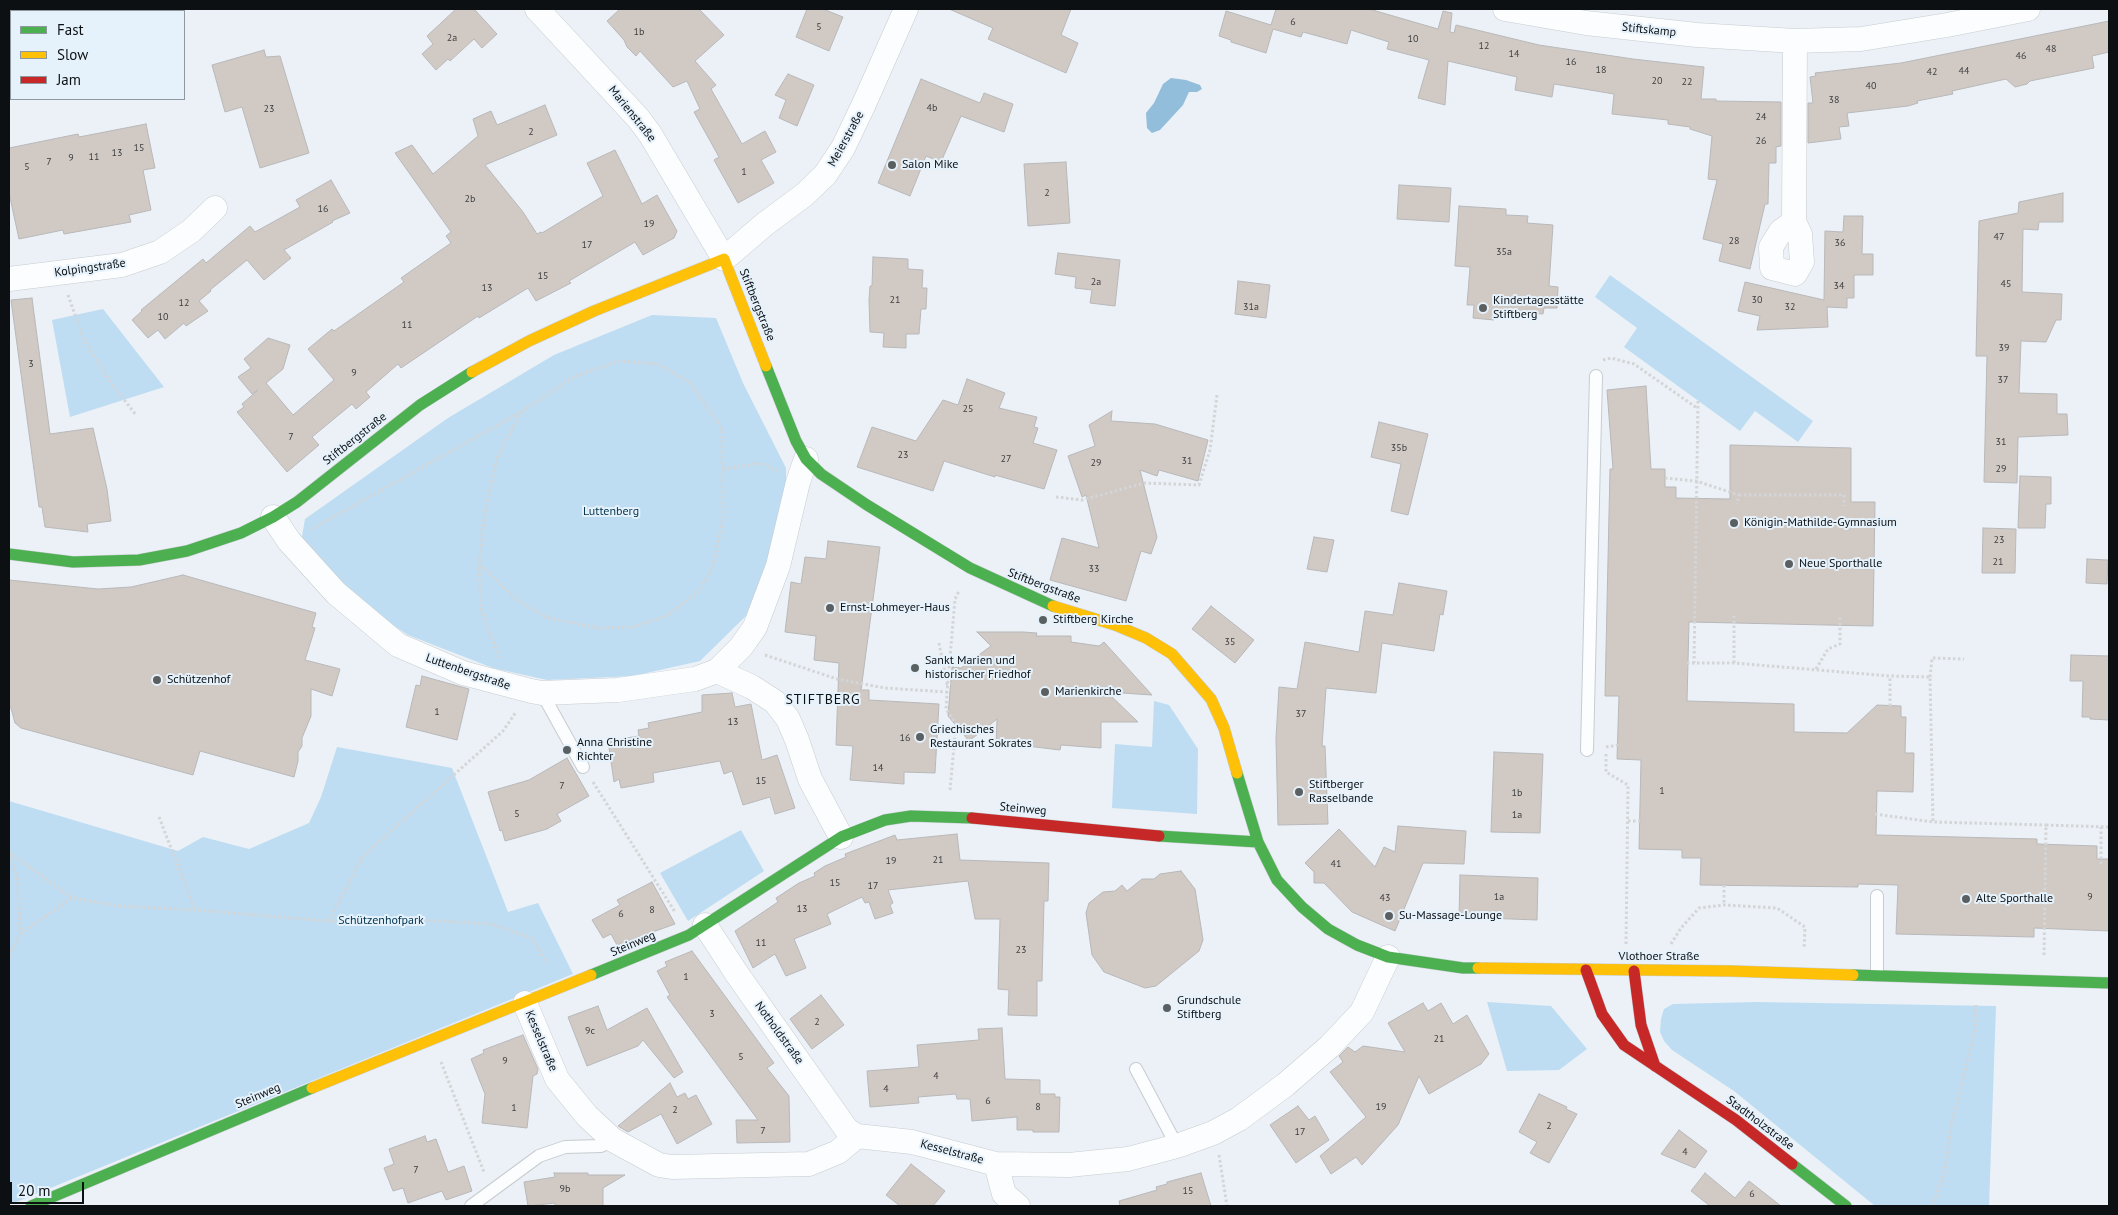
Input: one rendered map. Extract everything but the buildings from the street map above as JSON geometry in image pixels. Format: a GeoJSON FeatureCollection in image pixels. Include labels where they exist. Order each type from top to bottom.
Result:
{"type":"FeatureCollection","features":[{"type":"Feature","properties":{"kind":"street","name":"Marienstraße"},"geometry":{"type":"LineString","coordinates":[[537,9],[625,103],[650,134],[724,259]]}},
{"type":"Feature","properties":{"kind":"street","name":"Meierstraße"},"geometry":{"type":"LineString","coordinates":[[724,259],[825,175],[843,148],[906,9]]}},
{"type":"Feature","properties":{"kind":"street","name":"Stiftskamp"},"geometry":{"type":"LineString","coordinates":[[1505,9],[1586,23],[1697,35],[1794,41],[1861,39],[2028,9]]}},
{"type":"Feature","properties":{"kind":"street"},"geometry":{"type":"LineString","coordinates":[[1794,41],[1794,222]]}},
{"type":"Feature","properties":{"kind":"street","name":"Kolpingstraße"},"geometry":{"type":"LineString","coordinates":[[9,279],[122,265],[160,252],[191,231],[215,208]]}},
{"type":"Feature","properties":{"kind":"street","name":"Stiftbergstraße"},"geometry":{"type":"LineString","coordinates":[[9,554],[73,562],[139,560],[187,551],[241,532],[273,517],[297,502],[420,406],[478,368],[529,341],[594,311],[724,259],[796,441],[806,459],[821,474],[867,505],[970,568],[1044,603],[1115,624],[1146,638],[1172,654],[1211,699],[1224,728],[1258,842]]}},
{"type":"Feature","properties":{"kind":"street","name":"Luttenbergstraße"},"geometry":{"type":"LineString","coordinates":[[273,517],[289,541],[336,593],[398,645],[463,673],[527,691],[618,690],[695,679],[717,671],[741,647],[755,627],[778,566],[798,482],[806,459]]}},
{"type":"Feature","properties":{"kind":"street"},"geometry":{"type":"LineString","coordinates":[[717,671],[752,687],[775,702],[788,719],[810,779],[836,829]]}},
{"type":"Feature","properties":{"kind":"street","name":"Steinweg"},"geometry":{"type":"LineString","coordinates":[[31,1206],[280,1101],[560,989],[697,930],[836,829],[911,816],[948,816],[1205,840],[1258,842]]}},
{"type":"Feature","properties":{"kind":"street","name":"Vlothoer Straße"},"geometry":{"type":"LineString","coordinates":[[1258,842],[1277,880],[1302,907],[1328,929],[1357,945],[1388,957],[1463,968],[1877,975],[2109,983]]}},
{"type":"Feature","properties":{"kind":"street","name":"Notholdstraße"},"geometry":{"type":"LineString","coordinates":[[697,930],[737,974],[847,1130],[857,1136]]}},
{"type":"Feature","properties":{"kind":"street","name":"Kesselstraße"},"geometry":{"type":"LineString","coordinates":[[525,1003],[557,1079],[587,1116],[613,1140],[659,1165],[672,1167],[809,1164],[838,1152],[857,1136],[912,1142],[996,1164],[1069,1166],[1128,1159],[1177,1146],[1213,1133],[1239,1119],[1286,1085],[1329,1047],[1362,1012],[1388,957]]}},
{"type":"Feature","properties":{"kind":"street","name":"Stadtholzstraße"},"geometry":{"type":"LineString","coordinates":[[1586,970],[1602,1014],[1624,1045],[1736,1120],[1846,1206]]}},
{"type":"Feature","properties":{"kind":"street"},"geometry":{"type":"LineString","coordinates":[[1630,971],[1641,1025],[1654,1066]]}},
{"type":"Feature","properties":{"kind":"street"},"geometry":{"type":"LineString","coordinates":[[996,1164],[1004,1194],[1018,1206]]}},
{"type":"Feature","properties":{"kind":"lane"},"geometry":{"type":"LineString","coordinates":[[1587,750],[1596,376]]}},
{"type":"Feature","properties":{"kind":"lane"},"geometry":{"type":"LineString","coordinates":[[527,691],[583,767]]}},
{"type":"Feature","properties":{"kind":"lane"},"geometry":{"type":"LineString","coordinates":[[1877,896],[1877,975]]}},
{"type":"Feature","properties":{"kind":"lane"},"geometry":{"type":"LineString","coordinates":[[1136,1069],[1177,1146]]}},
{"type":"Feature","properties":{"kind":"lane"},"geometry":{"type":"LineString","coordinates":[[471,1206],[539,1156],[565,1147],[601,1146],[613,1140]]}},
{"type":"Feature","properties":{"kind":"path"},"geometry":{"type":"LineString","coordinates":[[67,271],[68,299],[84,340],[112,384],[136,415]]}},
{"type":"Feature","properties":{"kind":"path"},"geometry":{"type":"LineString","coordinates":[[1596,376],[1596,367],[1602,360],[1611,358],[1634,364],[1698,408]]}},
{"type":"Feature","properties":{"kind":"path"},"geometry":{"type":"LineString","coordinates":[[289,541],[522,412],[574,376],[620,361],[658,364],[690,383],[722,428],[723,519],[712,569],[698,592],[668,615],[634,627],[598,628],[545,617],[516,599],[479,564]]}},
{"type":"Feature","properties":{"kind":"path"},"geometry":{"type":"LineString","coordinates":[[1056,497],[1082,500],[1144,483],[1199,485],[1210,450],[1217,395]]}},
{"type":"Feature","properties":{"kind":"path"},"geometry":{"type":"LineString","coordinates":[[1694,663],[1698,400]]}},
{"type":"Feature","properties":{"kind":"path"},"geometry":{"type":"LineString","coordinates":[[328,921],[362,857],[503,731],[527,691],[481,608],[479,564],[485,512],[496,458],[522,412]]}},
{"type":"Feature","properties":{"kind":"path"},"geometry":{"type":"LineString","coordinates":[[723,469],[761,463],[798,482]]}},
{"type":"Feature","properties":{"kind":"path"},"geometry":{"type":"LineString","coordinates":[[1666,478],[1696,480],[1739,495],[1844,495],[1844,506]]}},
{"type":"Feature","properties":{"kind":"path"},"geometry":{"type":"LineString","coordinates":[[1737,504],[1739,495]]}},
{"type":"Feature","properties":{"kind":"path"},"geometry":{"type":"LineString","coordinates":[[948,816],[956,724],[946,709],[954,599],[970,568]]}},
{"type":"Feature","properties":{"kind":"path"},"geometry":{"type":"LineString","coordinates":[[1734,616],[1734,663]]}},
{"type":"Feature","properties":{"kind":"path"},"geometry":{"type":"LineString","coordinates":[[1816,669],[1828,649],[1840,644],[1840,618]]}},
{"type":"Feature","properties":{"kind":"path"},"geometry":{"type":"LineString","coordinates":[[938,643],[949,683]]}},
{"type":"Feature","properties":{"kind":"path"},"geometry":{"type":"LineString","coordinates":[[741,647],[837,679],[885,688],[947,692]]}},
{"type":"Feature","properties":{"kind":"path"},"geometry":{"type":"LineString","coordinates":[[1933,822],[1930,676],[1932,658],[1964,659]]}},
{"type":"Feature","properties":{"kind":"path"},"geometry":{"type":"LineString","coordinates":[[1687,663],[1734,663],[1890,676],[1930,676]]}},
{"type":"Feature","properties":{"kind":"path"},"geometry":{"type":"LineString","coordinates":[[1890,676],[1890,706]]}},
{"type":"Feature","properties":{"kind":"path"},"geometry":{"type":"LineString","coordinates":[[1606,747],[1606,772],[1628,786],[1630,971]]}},
{"type":"Feature","properties":{"kind":"path"},"geometry":{"type":"LineString","coordinates":[[583,767],[697,930]]}},
{"type":"Feature","properties":{"kind":"path"},"geometry":{"type":"LineString","coordinates":[[1874,814],[1933,822],[2109,827]]}},
{"type":"Feature","properties":{"kind":"path"},"geometry":{"type":"LineString","coordinates":[[159,817],[195,910]]}},
{"type":"Feature","properties":{"kind":"path"},"geometry":{"type":"LineString","coordinates":[[1628,821],[1640,821]]}},
{"type":"Feature","properties":{"kind":"path"},"geometry":{"type":"LineString","coordinates":[[2044,980],[2046,825]]}},
{"type":"Feature","properties":{"kind":"path"},"geometry":{"type":"LineString","coordinates":[[2101,827],[2101,864]]}},
{"type":"Feature","properties":{"kind":"path"},"geometry":{"type":"LineString","coordinates":[[9,853],[72,898],[119,906],[328,921],[420,920],[492,924],[533,939],[560,989]]}},
{"type":"Feature","properties":{"kind":"path"},"geometry":{"type":"LineString","coordinates":[[9,853],[18,879],[20,934],[9,956]]}},
{"type":"Feature","properties":{"kind":"path"},"geometry":{"type":"LineString","coordinates":[[1724,885],[1724,905]]}},
{"type":"Feature","properties":{"kind":"path"},"geometry":{"type":"LineString","coordinates":[[20,934],[72,898]]}},
{"type":"Feature","properties":{"kind":"path"},"geometry":{"type":"LineString","coordinates":[[1668,971],[1668,948],[1682,928],[1699,908],[1724,905],[1777,908],[1805,927],[1802,974]]}},
{"type":"Feature","properties":{"kind":"path"},"geometry":{"type":"LineString","coordinates":[[1932,1206],[1945,1172],[1951,1125],[1975,1030],[1975,1017]]}},
{"type":"Feature","properties":{"kind":"path"},"geometry":{"type":"LineString","coordinates":[[432,1040],[492,1192]]}},
{"type":"Feature","properties":{"kind":"path"},"geometry":{"type":"LineString","coordinates":[[1213,1133],[1220,1158],[1227,1206]]}},
{"type":"Feature","properties":{"kind":"green space"},"geometry":{"type":"Polygon","coordinates":[[[1610,275],[1813,421],[1798,442],[1755,411],[1740,431],[1624,347],[1637,328],[1595,297],[1610,275]]]}},
{"type":"Feature","properties":{"kind":"green space"},"geometry":{"type":"Polygon","coordinates":[[[103,309],[164,387],[70,417],[52,320],[103,309]]]}},
{"type":"Feature","properties":{"kind":"green space","name":"Luttenberg"},"geometry":{"type":"Polygon","coordinates":[[[652,315],[716,318],[743,383],[786,468],[786,497],[778,533],[751,611],[700,661],[633,676],[547,680],[493,668],[408,635],[362,605],[301,542],[305,519],[448,418],[554,355],[652,315]]]}},
{"type":"Feature","properties":{"kind":"green space"},"geometry":{"type":"Polygon","coordinates":[[[1154,701],[1169,705],[1198,749],[1197,814],[1112,808],[1115,744],[1152,747],[1154,701]]]}},
{"type":"Feature","properties":{"kind":"green space","name":"Schützenhofpark"},"geometry":{"type":"Polygon","coordinates":[[[337,747],[452,768],[508,912],[538,903],[573,974],[9,1205],[9,801],[178,851],[203,837],[249,849],[309,823],[321,797],[337,747]]]}},
{"type":"Feature","properties":{"kind":"green space"},"geometry":{"type":"Polygon","coordinates":[[[741,830],[764,871],[688,921],[660,873],[741,830]]]}},
{"type":"Feature","properties":{"kind":"green space"},"geometry":{"type":"Polygon","coordinates":[[[1487,1002],[1551,1006],[1587,1049],[1559,1070],[1507,1071],[1487,1002]]]}},
{"type":"Feature","properties":{"kind":"green space"},"geometry":{"type":"Polygon","coordinates":[[[1756,1002],[1996,1006],[1989,1206],[1875,1206],[1734,1091],[1672,1050],[1664,1041],[1660,1032],[1664,1009],[1673,1004],[1756,1002]]]}},
{"type":"Feature","properties":{"kind":"shaded area"},"geometry":{"type":"Polygon","coordinates":[[[1171,78],[1186,80],[1200,85],[1202,89],[1197,92],[1189,92],[1183,105],[1160,130],[1152,133],[1147,128],[1146,113],[1154,103],[1163,84],[1171,78]]]}},
{"type":"Feature","properties":{"kind":"traffic: fast"},"geometry":{"type":"LineString","coordinates":[[766,366],[796,441],[806,459],[821,474],[867,505],[970,568],[1053,606]]}},
{"type":"Feature","properties":{"kind":"traffic: fast"},"geometry":{"type":"LineString","coordinates":[[9,554],[73,562],[139,560],[187,551],[241,533],[297,502],[420,405],[472,372]]}},
{"type":"Feature","properties":{"kind":"traffic: fast"},"geometry":{"type":"LineString","coordinates":[[1237,773],[1258,842],[1277,880],[1302,907],[1328,929],[1357,945],[1388,957],[1463,968],[1478,968]]}},
{"type":"Feature","properties":{"kind":"traffic: fast"},"geometry":{"type":"LineString","coordinates":[[591,975],[689,935],[841,837],[885,820],[911,816],[972,818]]}},
{"type":"Feature","properties":{"kind":"traffic: fast"},"geometry":{"type":"LineString","coordinates":[[1159,836],[1258,842]]}},
{"type":"Feature","properties":{"kind":"traffic: fast"},"geometry":{"type":"LineString","coordinates":[[1853,975],[2109,983]]}},
{"type":"Feature","properties":{"kind":"traffic: fast"},"geometry":{"type":"LineString","coordinates":[[31,1206],[312,1088]]}},
{"type":"Feature","properties":{"kind":"traffic: fast"},"geometry":{"type":"LineString","coordinates":[[1792,1164],[1846,1206]]}},
{"type":"Feature","properties":{"kind":"traffic: slow"},"geometry":{"type":"LineString","coordinates":[[472,372],[529,341],[594,311],[724,259],[766,366]]}},
{"type":"Feature","properties":{"kind":"traffic: slow"},"geometry":{"type":"LineString","coordinates":[[1053,606],[1115,625],[1146,638],[1172,654],[1211,699],[1224,728],[1237,773]]}},
{"type":"Feature","properties":{"kind":"traffic: slow"},"geometry":{"type":"LineString","coordinates":[[1478,968],[1730,971],[1853,975]]}},
{"type":"Feature","properties":{"kind":"traffic: slow"},"geometry":{"type":"LineString","coordinates":[[312,1088],[591,975]]}},
{"type":"Feature","properties":{"kind":"traffic: jam"},"geometry":{"type":"LineString","coordinates":[[972,818],[1159,836]]}},
{"type":"Feature","properties":{"kind":"traffic: jam"},"geometry":{"type":"LineString","coordinates":[[1586,970],[1602,1014],[1624,1045],[1736,1120],[1792,1164]]}},
{"type":"Feature","properties":{"kind":"traffic: jam"},"geometry":{"type":"LineString","coordinates":[[1634,971],[1641,1025],[1655,1066]]}},
{"type":"Feature","properties":{"kind":"place","name":"Salon Mike"},"geometry":{"type":"Point","coordinates":[892,165]}},
{"type":"Feature","properties":{"kind":"place","name":"Kindertagesstätte Stiftberg"},"geometry":{"type":"Point","coordinates":[1483,308]}},
{"type":"Feature","properties":{"kind":"place","name":"Königin-Mathilde-Gymnasium"},"geometry":{"type":"Point","coordinates":[1734,523]}},
{"type":"Feature","properties":{"kind":"place","name":"Neue Sporthalle"},"geometry":{"type":"Point","coordinates":[1789,564]}},
{"type":"Feature","properties":{"kind":"place","name":"Ernst-Lohmeyer-Haus"},"geometry":{"type":"Point","coordinates":[830,608]}},
{"type":"Feature","properties":{"kind":"place","name":"Stiftberg Kirche"},"geometry":{"type":"Point","coordinates":[1043,620]}},
{"type":"Feature","properties":{"kind":"place","name":"Sankt Marien und historischer Friedhof"},"geometry":{"type":"Point","coordinates":[915,668]}},
{"type":"Feature","properties":{"kind":"place","name":"Schützenhof"},"geometry":{"type":"Point","coordinates":[157,680]}},
{"type":"Feature","properties":{"kind":"place","name":"Marienkirche"},"geometry":{"type":"Point","coordinates":[1045,692]}},
{"type":"Feature","properties":{"kind":"place","name":"Griechisches Restaurant Sokrates"},"geometry":{"type":"Point","coordinates":[920,737]}},
{"type":"Feature","properties":{"kind":"place","name":"Anna Christine Richter"},"geometry":{"type":"Point","coordinates":[567,750]}},
{"type":"Feature","properties":{"kind":"place","name":"Stiftberger Rasselbande"},"geometry":{"type":"Point","coordinates":[1299,792]}},
{"type":"Feature","properties":{"kind":"place","name":"Alte Sporthalle"},"geometry":{"type":"Point","coordinates":[1966,899]}},
{"type":"Feature","properties":{"kind":"place","name":"Su-Massage-Lounge"},"geometry":{"type":"Point","coordinates":[1389,916]}},
{"type":"Feature","properties":{"kind":"place","name":"Grundschule Stiftberg"},"geometry":{"type":"Point","coordinates":[1167,1008]}},
{"type":"Feature","properties":{"kind":"district","name":"STIFTBERG"},"geometry":{"type":"Point","coordinates":[823,700]}}]}
